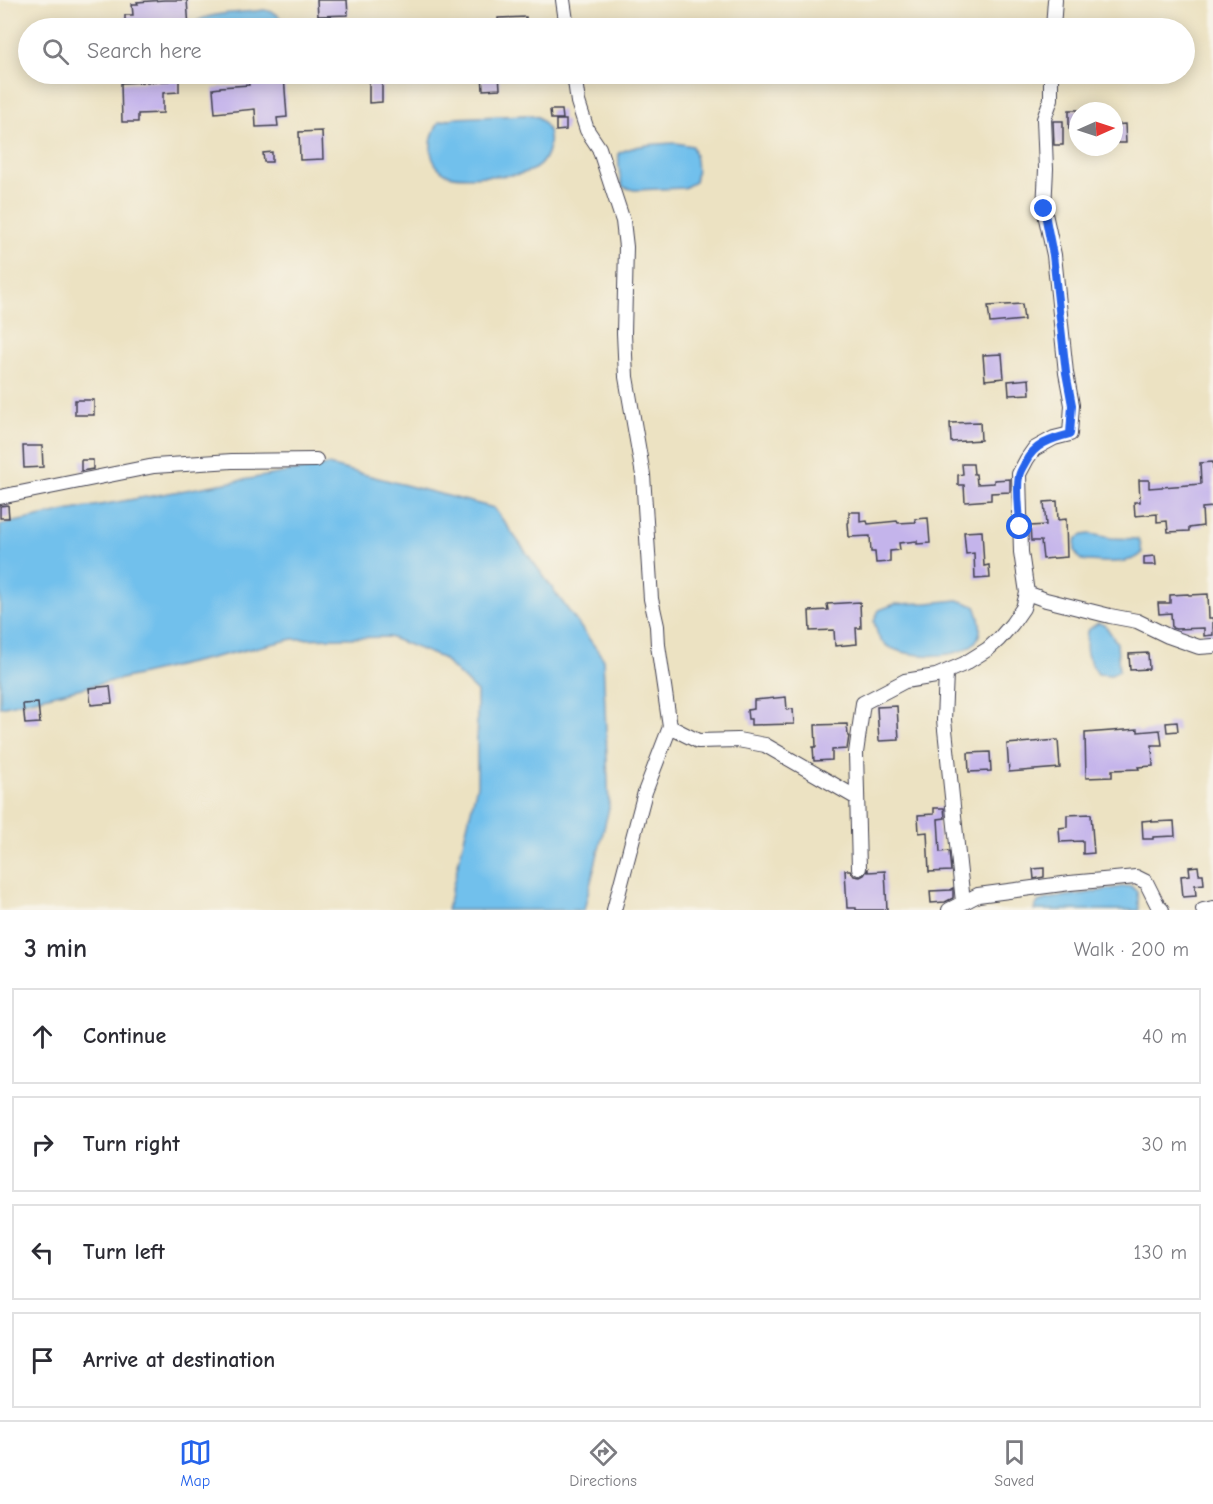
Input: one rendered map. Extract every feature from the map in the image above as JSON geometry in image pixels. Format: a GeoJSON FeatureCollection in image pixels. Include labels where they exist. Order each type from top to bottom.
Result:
{"type":"FeatureCollection","features":[{"type":"Feature","properties":{"kind":"street"},"geometry":{"type":"LineString","coordinates":[[564,0],[566,18]]}},
{"type":"Feature","properties":{"kind":"street"},"geometry":{"type":"LineString","coordinates":[[1054,18],[1055,0]]}},
{"type":"Feature","properties":{"kind":"street"},"geometry":{"type":"LineString","coordinates":[[575,84],[578,102],[587,130],[599,148],[623,222],[626,247],[624,333],[626,377],[643,475],[651,599],[657,626],[670,727],[645,792],[614,910]]}},
{"type":"Feature","properties":{"kind":"street"},"geometry":{"type":"LineString","coordinates":[[859,868],[856,753],[863,703],[905,681],[936,676],[964,664],[999,639],[1023,608],[1027,593],[1021,552],[1019,474],[1034,449],[1054,438],[1070,434],[1072,405],[1066,373],[1053,255],[1044,209],[1046,169],[1044,119],[1051,99],[1051,84]]}},
{"type":"Feature","properties":{"kind":"street"},"geometry":{"type":"LineString","coordinates":[[0,497],[153,466],[232,461],[316,460]]}},
{"type":"Feature","properties":{"kind":"street"},"geometry":{"type":"LineString","coordinates":[[1027,593],[1046,600],[1137,621],[1168,636],[1199,647],[1213,646]]}},
{"type":"Feature","properties":{"kind":"street"},"geometry":{"type":"LineString","coordinates":[[946,673],[944,720],[963,902]]}},
{"type":"Feature","properties":{"kind":"street"},"geometry":{"type":"LineString","coordinates":[[670,727],[698,741],[738,740],[765,745],[857,798]]}},
{"type":"Feature","properties":{"kind":"street"},"geometry":{"type":"LineString","coordinates":[[949,910],[978,895],[1136,877],[1146,882],[1162,910]]}},
{"type":"Feature","properties":{"kind":"street"},"geometry":{"type":"LineString","coordinates":[[1203,910],[1213,908]]}},
{"type":"Feature","properties":{"kind":"water"},"geometry":{"type":"Polygon","coordinates":[[[264,10],[280,18],[203,18],[264,10]]]}},
{"type":"Feature","properties":{"kind":"water"},"geometry":{"type":"Polygon","coordinates":[[[526,115],[538,117],[549,134],[547,153],[536,168],[515,175],[461,177],[447,174],[435,164],[431,143],[439,122],[454,118],[526,115]]]}},
{"type":"Feature","properties":{"kind":"water"},"geometry":{"type":"Polygon","coordinates":[[[676,143],[692,146],[696,164],[695,182],[684,188],[634,190],[623,187],[619,170],[619,153],[640,146],[676,143]]]}},
{"type":"Feature","properties":{"kind":"water"},"geometry":{"type":"Polygon","coordinates":[[[328,465],[494,508],[603,658],[609,808],[584,910],[447,910],[477,785],[477,692],[442,658],[389,637],[293,639],[0,707],[0,525],[66,511],[328,465]]]}},
{"type":"Feature","properties":{"kind":"water"},"geometry":{"type":"Polygon","coordinates":[[[1090,534],[1137,539],[1140,542],[1142,553],[1123,561],[1081,560],[1075,550],[1076,539],[1090,534]]]}},
{"type":"Feature","properties":{"kind":"water"},"geometry":{"type":"Polygon","coordinates":[[[958,600],[975,606],[979,618],[978,638],[971,646],[947,654],[917,655],[891,648],[879,638],[874,621],[879,610],[895,604],[958,600]]]}},
{"type":"Feature","properties":{"kind":"water"},"geometry":{"type":"Polygon","coordinates":[[[1098,623],[1105,625],[1117,643],[1119,671],[1111,675],[1098,674],[1087,654],[1087,631],[1098,623]]]}},
{"type":"Feature","properties":{"kind":"water"},"geometry":{"type":"Polygon","coordinates":[[[1131,886],[1137,892],[1139,910],[1034,910],[1038,902],[1050,898],[1131,886]]]}},
{"type":"Feature","properties":{"kind":"building"},"geometry":{"type":"Polygon","coordinates":[[[187,0],[188,18],[125,18],[125,15],[133,15],[132,4],[138,4],[137,2],[187,0]]]}},
{"type":"Feature","properties":{"kind":"building"},"geometry":{"type":"Polygon","coordinates":[[[317,0],[347,0],[348,15],[318,16],[317,0]]]}},
{"type":"Feature","properties":{"kind":"building"},"geometry":{"type":"Polygon","coordinates":[[[121,84],[179,84],[179,92],[163,93],[163,113],[138,114],[138,122],[122,122],[121,84]]]}},
{"type":"Feature","properties":{"kind":"building"},"geometry":{"type":"Polygon","coordinates":[[[285,84],[287,117],[277,118],[278,126],[256,127],[255,109],[215,113],[213,89],[285,84]]]}},
{"type":"Feature","properties":{"kind":"building"},"geometry":{"type":"Polygon","coordinates":[[[369,84],[382,84],[382,102],[369,103],[369,84]]]}},
{"type":"Feature","properties":{"kind":"building"},"geometry":{"type":"Polygon","coordinates":[[[483,84],[500,84],[500,89],[483,90],[483,84]]]}},
{"type":"Feature","properties":{"kind":"building"},"geometry":{"type":"Polygon","coordinates":[[[550,110],[562,110],[563,119],[551,119],[550,110]]]}},
{"type":"Feature","properties":{"kind":"building"},"geometry":{"type":"Polygon","coordinates":[[[556,120],[566,120],[566,130],[556,131],[556,120]]]}},
{"type":"Feature","properties":{"kind":"building"},"geometry":{"type":"Polygon","coordinates":[[[1053,121],[1063,121],[1063,145],[1054,145],[1053,121]]]}},
{"type":"Feature","properties":{"kind":"building"},"geometry":{"type":"Polygon","coordinates":[[[1123,124],[1125,124],[1126,143],[1123,143],[1123,124]]]}},
{"type":"Feature","properties":{"kind":"building"},"geometry":{"type":"Polygon","coordinates":[[[322,131],[323,159],[300,160],[299,132],[322,131]]]}},
{"type":"Feature","properties":{"kind":"building"},"geometry":{"type":"Polygon","coordinates":[[[272,152],[272,162],[264,162],[263,153],[272,152]]]}},
{"type":"Feature","properties":{"kind":"building"},"geometry":{"type":"Polygon","coordinates":[[[1022,304],[1024,320],[990,323],[988,306],[1022,304]]]}},
{"type":"Feature","properties":{"kind":"building"},"geometry":{"type":"Polygon","coordinates":[[[1002,354],[1004,378],[985,380],[983,355],[1002,354]]]}},
{"type":"Feature","properties":{"kind":"building"},"geometry":{"type":"Polygon","coordinates":[[[1029,379],[1030,394],[1009,395],[1008,381],[1029,379]]]}},
{"type":"Feature","properties":{"kind":"building"},"geometry":{"type":"Polygon","coordinates":[[[75,400],[94,400],[94,415],[75,415],[75,400]]]}},
{"type":"Feature","properties":{"kind":"building"},"geometry":{"type":"Polygon","coordinates":[[[980,422],[981,440],[951,442],[950,423],[980,422]]]}},
{"type":"Feature","properties":{"kind":"building"},"geometry":{"type":"Polygon","coordinates":[[[23,446],[42,446],[43,467],[24,468],[23,446]]]}},
{"type":"Feature","properties":{"kind":"building"},"geometry":{"type":"Polygon","coordinates":[[[81,460],[93,460],[93,469],[81,471],[81,460]]]}},
{"type":"Feature","properties":{"kind":"building"},"geometry":{"type":"Polygon","coordinates":[[[1213,462],[1213,507],[1202,508],[1203,526],[1189,528],[1189,531],[1168,532],[1167,521],[1157,522],[1157,514],[1135,516],[1134,502],[1140,502],[1139,480],[1149,480],[1149,488],[1201,484],[1200,463],[1213,462]]]}},
{"type":"Feature","properties":{"kind":"building"},"geometry":{"type":"Polygon","coordinates":[[[962,464],[973,464],[977,484],[1010,479],[1010,492],[991,493],[991,500],[965,502],[964,485],[958,485],[958,475],[963,474],[962,464]]]}},
{"type":"Feature","properties":{"kind":"building"},"geometry":{"type":"Polygon","coordinates":[[[1057,501],[1058,520],[1066,519],[1067,557],[1043,559],[1041,541],[1031,541],[1030,526],[1046,525],[1044,502],[1057,501]]]}},
{"type":"Feature","properties":{"kind":"building"},"geometry":{"type":"Polygon","coordinates":[[[8,505],[9,518],[0,518],[0,506],[8,505]]]}},
{"type":"Feature","properties":{"kind":"building"},"geometry":{"type":"Polygon","coordinates":[[[849,512],[860,512],[860,522],[867,521],[868,524],[916,522],[915,519],[928,518],[930,543],[917,544],[917,541],[899,543],[900,550],[890,551],[890,562],[876,563],[875,552],[871,552],[870,536],[849,537],[849,512]]]}},
{"type":"Feature","properties":{"kind":"building"},"geometry":{"type":"Polygon","coordinates":[[[982,531],[984,566],[989,565],[990,578],[975,579],[974,553],[966,554],[964,532],[982,531]]]}},
{"type":"Feature","properties":{"kind":"building"},"geometry":{"type":"Polygon","coordinates":[[[1155,556],[1156,565],[1144,565],[1144,557],[1155,556]]]}},
{"type":"Feature","properties":{"kind":"building"},"geometry":{"type":"Polygon","coordinates":[[[1208,594],[1209,618],[1213,618],[1213,635],[1204,636],[1204,628],[1172,628],[1171,613],[1159,614],[1158,603],[1170,603],[1170,595],[1208,594]]]}},
{"type":"Feature","properties":{"kind":"building"},"geometry":{"type":"Polygon","coordinates":[[[860,602],[861,628],[856,628],[857,644],[835,646],[834,630],[810,631],[809,611],[828,610],[827,604],[860,602]]]}},
{"type":"Feature","properties":{"kind":"building"},"geometry":{"type":"Polygon","coordinates":[[[1148,653],[1149,669],[1130,670],[1129,654],[1148,653]]]}},
{"type":"Feature","properties":{"kind":"building"},"geometry":{"type":"Polygon","coordinates":[[[110,686],[112,703],[91,705],[89,688],[110,686]]]}},
{"type":"Feature","properties":{"kind":"building"},"geometry":{"type":"Polygon","coordinates":[[[786,697],[787,710],[793,709],[794,724],[751,725],[747,710],[754,709],[754,700],[786,697]]]}},
{"type":"Feature","properties":{"kind":"building"},"geometry":{"type":"Polygon","coordinates":[[[38,703],[40,723],[25,724],[23,704],[38,703]]]}},
{"type":"Feature","properties":{"kind":"building"},"geometry":{"type":"Polygon","coordinates":[[[897,706],[899,740],[879,741],[877,707],[897,706]]]}},
{"type":"Feature","properties":{"kind":"building"},"geometry":{"type":"Polygon","coordinates":[[[1177,722],[1178,731],[1167,732],[1166,723],[1177,722]]]}},
{"type":"Feature","properties":{"kind":"building"},"geometry":{"type":"Polygon","coordinates":[[[847,724],[849,736],[847,749],[832,750],[832,760],[814,761],[815,725],[847,724]]]}},
{"type":"Feature","properties":{"kind":"building"},"geometry":{"type":"Polygon","coordinates":[[[1138,729],[1138,732],[1160,730],[1162,745],[1152,745],[1153,766],[1112,770],[1112,777],[1086,778],[1085,733],[1138,729]]]}},
{"type":"Feature","properties":{"kind":"building"},"geometry":{"type":"Polygon","coordinates":[[[1058,740],[1060,768],[1009,772],[1007,744],[1058,740]]]}},
{"type":"Feature","properties":{"kind":"building"},"geometry":{"type":"Polygon","coordinates":[[[990,752],[991,771],[969,772],[968,753],[990,752]]]}},
{"type":"Feature","properties":{"kind":"building"},"geometry":{"type":"Polygon","coordinates":[[[934,808],[944,808],[945,818],[938,819],[940,852],[949,851],[951,871],[929,872],[927,832],[919,833],[918,815],[934,814],[934,808]]]}},
{"type":"Feature","properties":{"kind":"building"},"geometry":{"type":"Polygon","coordinates":[[[1091,814],[1094,853],[1083,854],[1083,841],[1060,842],[1059,828],[1067,827],[1067,815],[1091,814]]]}},
{"type":"Feature","properties":{"kind":"building"},"geometry":{"type":"Polygon","coordinates":[[[1152,820],[1152,822],[1174,821],[1175,836],[1143,839],[1142,821],[1152,820]]]}},
{"type":"Feature","properties":{"kind":"building"},"geometry":{"type":"Polygon","coordinates":[[[1198,866],[1199,874],[1203,874],[1204,884],[1195,885],[1196,896],[1183,897],[1181,876],[1190,875],[1189,867],[1198,866]]]}},
{"type":"Feature","properties":{"kind":"building"},"geometry":{"type":"Polygon","coordinates":[[[1044,868],[1044,877],[1034,879],[1033,869],[1044,868]]]}},
{"type":"Feature","properties":{"kind":"building"},"geometry":{"type":"Polygon","coordinates":[[[868,869],[868,872],[885,871],[887,910],[847,908],[845,870],[850,870],[854,876],[860,877],[868,869]]]}},
{"type":"Feature","properties":{"kind":"building"},"geometry":{"type":"Polygon","coordinates":[[[953,888],[953,898],[945,902],[931,903],[930,891],[953,888]]]}},
{"type":"Feature","properties":{"kind":"route"},"geometry":{"type":"LineString","coordinates":[[1020,527],[1019,474],[1027,459],[1041,444],[1070,434],[1072,405],[1066,373],[1053,255],[1044,209]]}}]}
